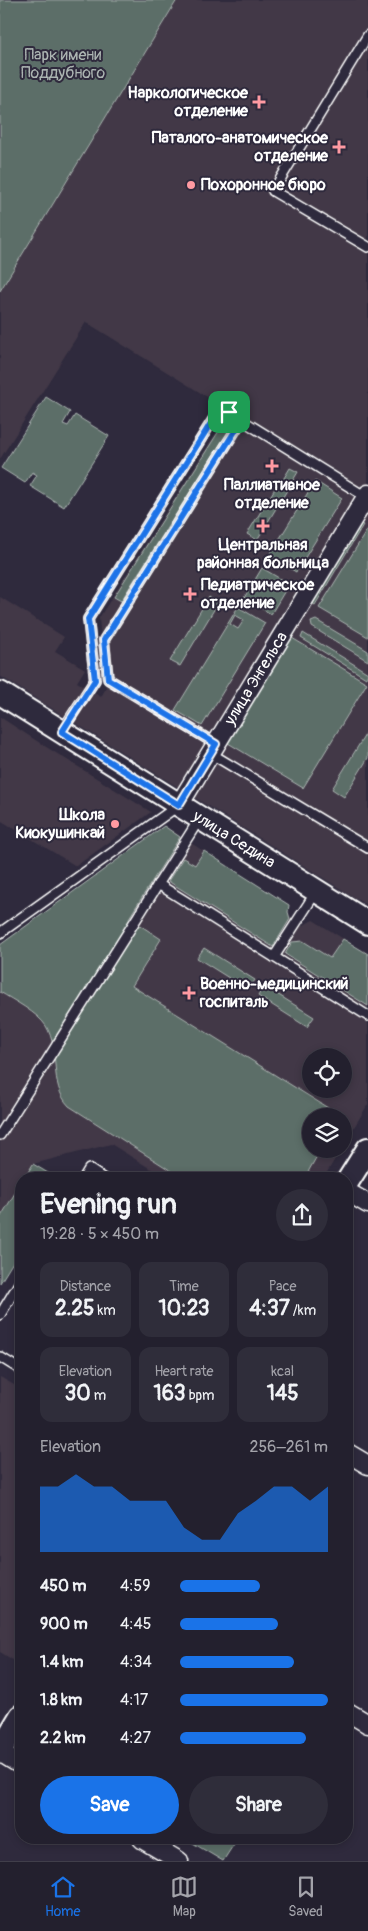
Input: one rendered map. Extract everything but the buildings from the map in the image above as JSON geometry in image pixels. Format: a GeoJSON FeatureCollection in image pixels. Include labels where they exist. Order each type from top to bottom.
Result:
{"type":"FeatureCollection","features":[{"type":"Feature","properties":{"kind":"street","name":"улица Энгельса"},"geometry":{"type":"LineString","coordinates":[[179,805],[367,496]]}},
{"type":"Feature","properties":{"kind":"street","name":"улица Седина"},"geometry":{"type":"LineString","coordinates":[[0,693],[368,923]]}},
{"type":"Feature","properties":{"kind":"street"},"geometry":{"type":"LineString","coordinates":[[353,1173],[368,1148]]}},
{"type":"Feature","properties":{"kind":"street"},"geometry":{"type":"LineString","coordinates":[[353,1195],[368,1204]]}},
{"type":"Feature","properties":{"kind":"street"},"geometry":{"type":"LineString","coordinates":[[353,1456],[368,1465]]}},
{"type":"Feature","properties":{"kind":"street"},"geometry":{"type":"LineString","coordinates":[[353,1715],[368,1724]]}},
{"type":"Feature","properties":{"kind":"street"},"geometry":{"type":"LineString","coordinates":[[15,1726],[0,1752],[15,1761]]}},
{"type":"Feature","properties":{"kind":"street"},"geometry":{"type":"LineString","coordinates":[[150,1844],[179,1861]]}},
{"type":"Feature","properties":{"kind":"lane"},"geometry":{"type":"LineString","coordinates":[[368,34],[273,190],[368,248]]}},
{"type":"Feature","properties":{"kind":"lane"},"geometry":{"type":"LineString","coordinates":[[62,732],[95,680],[88,619],[221,407],[367,496]]}},
{"type":"Feature","properties":{"kind":"lane"},"geometry":{"type":"LineString","coordinates":[[242,420],[104,640],[108,679],[368,848]]}},
{"type":"Feature","properties":{"kind":"lane","name":"улица Энгельса"},"geometry":{"type":"LineString","coordinates":[[0,933],[179,805]]}},
{"type":"Feature","properties":{"kind":"lane"},"geometry":{"type":"LineString","coordinates":[[0,1135],[200,818]]}},
{"type":"Feature","properties":{"kind":"lane"},"geometry":{"type":"LineString","coordinates":[[158,884],[368,1016]]}},
{"type":"Feature","properties":{"kind":"lane"},"geometry":{"type":"LineString","coordinates":[[274,957],[316,890]]}},
{"type":"Feature","properties":{"kind":"lane"},"geometry":{"type":"LineString","coordinates":[[0,1315],[15,1290]]}},
{"type":"Feature","properties":{"kind":"lane"},"geometry":{"type":"LineString","coordinates":[[0,1357],[15,1366]]}},
{"type":"Feature","properties":{"kind":"shaded area","name":"Центральная районная больница"},"geometry":{"type":"Polygon","coordinates":[[[177,0],[368,0],[368,906],[0,676],[0,597],[64,637],[55,651],[85,669],[77,682],[101,697],[106,688],[99,618],[230,411],[86,322],[0,459],[0,291],[177,0]]]}},
{"type":"Feature","properties":{"kind":"shaded area"},"geometry":{"type":"Polygon","coordinates":[[[0,717],[151,812],[76,866],[0,820],[0,717]]]}},
{"type":"Feature","properties":{"kind":"shaded area"},"geometry":{"type":"Polygon","coordinates":[[[164,826],[289,905],[288,912],[292,920],[302,926],[313,920],[368,954],[368,1104],[352,1131],[352,1108],[302,1108],[302,1158],[336,1158],[327,1172],[156,1172],[111,1144],[33,1164],[28,1172],[15,1172],[15,1193],[0,1218],[0,945],[164,826]]]}},
{"type":"Feature","properties":{"kind":"shaded area"},"geometry":{"type":"Polygon","coordinates":[[[0,1377],[15,1386],[15,1661],[0,1652],[0,1377]]]}},
{"type":"Feature","properties":{"kind":"green space","name":"Парк имени Поддубного"},"geometry":{"type":"Polygon","coordinates":[[[0,0],[177,0],[0,291],[0,0]]]}},
{"type":"Feature","properties":{"kind":"green space"},"geometry":{"type":"Polygon","coordinates":[[[46,397],[70,412],[63,424],[68,426],[75,415],[109,436],[64,507],[30,486],[37,475],[32,472],[25,483],[1,468],[46,397]]]}},
{"type":"Feature","properties":{"kind":"green space"},"geometry":{"type":"Polygon","coordinates":[[[224,423],[231,427],[121,601],[114,597],[224,423]]]}},
{"type":"Feature","properties":{"kind":"green space"},"geometry":{"type":"Polygon","coordinates":[[[290,468],[298,472],[257,540],[247,534],[279,482],[281,483],[290,468]]]}},
{"type":"Feature","properties":{"kind":"green space"},"geometry":{"type":"Polygon","coordinates":[[[315,481],[342,498],[296,572],[269,556],[315,481]]]}},
{"type":"Feature","properties":{"kind":"green space"},"geometry":{"type":"Polygon","coordinates":[[[357,521],[363,525],[315,605],[308,601],[357,521]]]}},
{"type":"Feature","properties":{"kind":"green space"},"geometry":{"type":"Polygon","coordinates":[[[368,530],[368,637],[319,608],[368,530]]]}},
{"type":"Feature","properties":{"kind":"green space"},"geometry":{"type":"Polygon","coordinates":[[[262,568],[289,584],[271,614],[244,598],[262,568]]]}},
{"type":"Feature","properties":{"kind":"green space"},"geometry":{"type":"Polygon","coordinates":[[[209,597],[218,603],[180,666],[170,661],[209,597]]]}},
{"type":"Feature","properties":{"kind":"green space"},"geometry":{"type":"Polygon","coordinates":[[[238,607],[265,623],[202,726],[175,710],[238,607]],[[235,615],[230,624],[238,629],[244,620],[235,615]]]}},
{"type":"Feature","properties":{"kind":"green space"},"geometry":{"type":"Polygon","coordinates":[[[316,620],[368,651],[368,661],[312,627],[311,622],[316,620]]]}},
{"type":"Feature","properties":{"kind":"green space"},"geometry":{"type":"Polygon","coordinates":[[[303,633],[368,673],[366,678],[301,638],[303,633]]]}},
{"type":"Feature","properties":{"kind":"green space"},"geometry":{"type":"Polygon","coordinates":[[[287,635],[367,683],[303,788],[223,740],[287,635]]]}},
{"type":"Feature","properties":{"kind":"green space"},"geometry":{"type":"Polygon","coordinates":[[[368,730],[368,758],[344,797],[332,789],[368,730]]]}},
{"type":"Feature","properties":{"kind":"green space"},"geometry":{"type":"Polygon","coordinates":[[[164,826],[180,837],[129,918],[161,939],[132,986],[302,1092],[302,1098],[312,1098],[328,1108],[302,1108],[302,1158],[316,1158],[308,1172],[173,1172],[69,1106],[63,1097],[56,1078],[53,1046],[46,1026],[31,1012],[0,992],[0,945],[164,826]]]}},
{"type":"Feature","properties":{"kind":"green space"},"geometry":{"type":"Polygon","coordinates":[[[204,851],[289,905],[290,919],[273,947],[168,881],[183,858],[195,865],[204,851]]]}},
{"type":"Feature","properties":{"kind":"green space"},"geometry":{"type":"Polygon","coordinates":[[[343,939],[368,954],[368,1006],[285,954],[292,942],[303,941],[330,958],[343,939]]]}},
{"type":"Feature","properties":{"kind":"green space"},"geometry":{"type":"Polygon","coordinates":[[[204,948],[255,980],[248,990],[197,958],[204,948]]]}},
{"type":"Feature","properties":{"kind":"green space"},"geometry":{"type":"Polygon","coordinates":[[[264,986],[314,1017],[307,1027],[258,996],[264,986]]]}},
{"type":"Feature","properties":{"kind":"green space"},"geometry":{"type":"Polygon","coordinates":[[[33,1164],[46,1172],[28,1172],[33,1164]]]}},
{"type":"Feature","properties":{"kind":"green space"},"geometry":{"type":"Polygon","coordinates":[[[15,1193],[15,1259],[0,1283],[0,1218],[15,1193]]]}},
{"type":"Feature","properties":{"kind":"green space"},"geometry":{"type":"Polygon","coordinates":[[[194,1844],[234,1844],[223,1861],[194,1844]]]}},
{"type":"Feature","properties":{"kind":"place","name":"Наркологическое отделение"},"geometry":{"type":"Point","coordinates":[259,102]}},
{"type":"Feature","properties":{"kind":"place","name":"Паталого-анатомическое отделение"},"geometry":{"type":"Point","coordinates":[339,147]}},
{"type":"Feature","properties":{"kind":"place","name":"Похоронное бюро"},"geometry":{"type":"Point","coordinates":[191,185]}},
{"type":"Feature","properties":{"kind":"place","name":"Паллиативное отделение"},"geometry":{"type":"Point","coordinates":[272,466]}},
{"type":"Feature","properties":{"kind":"place","name":"Центральная районная больница"},"geometry":{"type":"Point","coordinates":[263,526]}},
{"type":"Feature","properties":{"kind":"place","name":"Педиатрическое отделение"},"geometry":{"type":"Point","coordinates":[190,594]}},
{"type":"Feature","properties":{"kind":"place","name":"Школа Киокушинкай"},"geometry":{"type":"Point","coordinates":[115,824]}},
{"type":"Feature","properties":{"kind":"place","name":"Военно-медицинский госпиталь"},"geometry":{"type":"Point","coordinates":[189,993]}},
{"type":"Feature","properties":{"kind":"route"},"geometry":{"type":"LineString","coordinates":[[221,407],[229,412],[242,420],[104,640],[108,679],[216,744],[179,805],[62,732],[95,680],[88,619],[221,407]]}}]}
